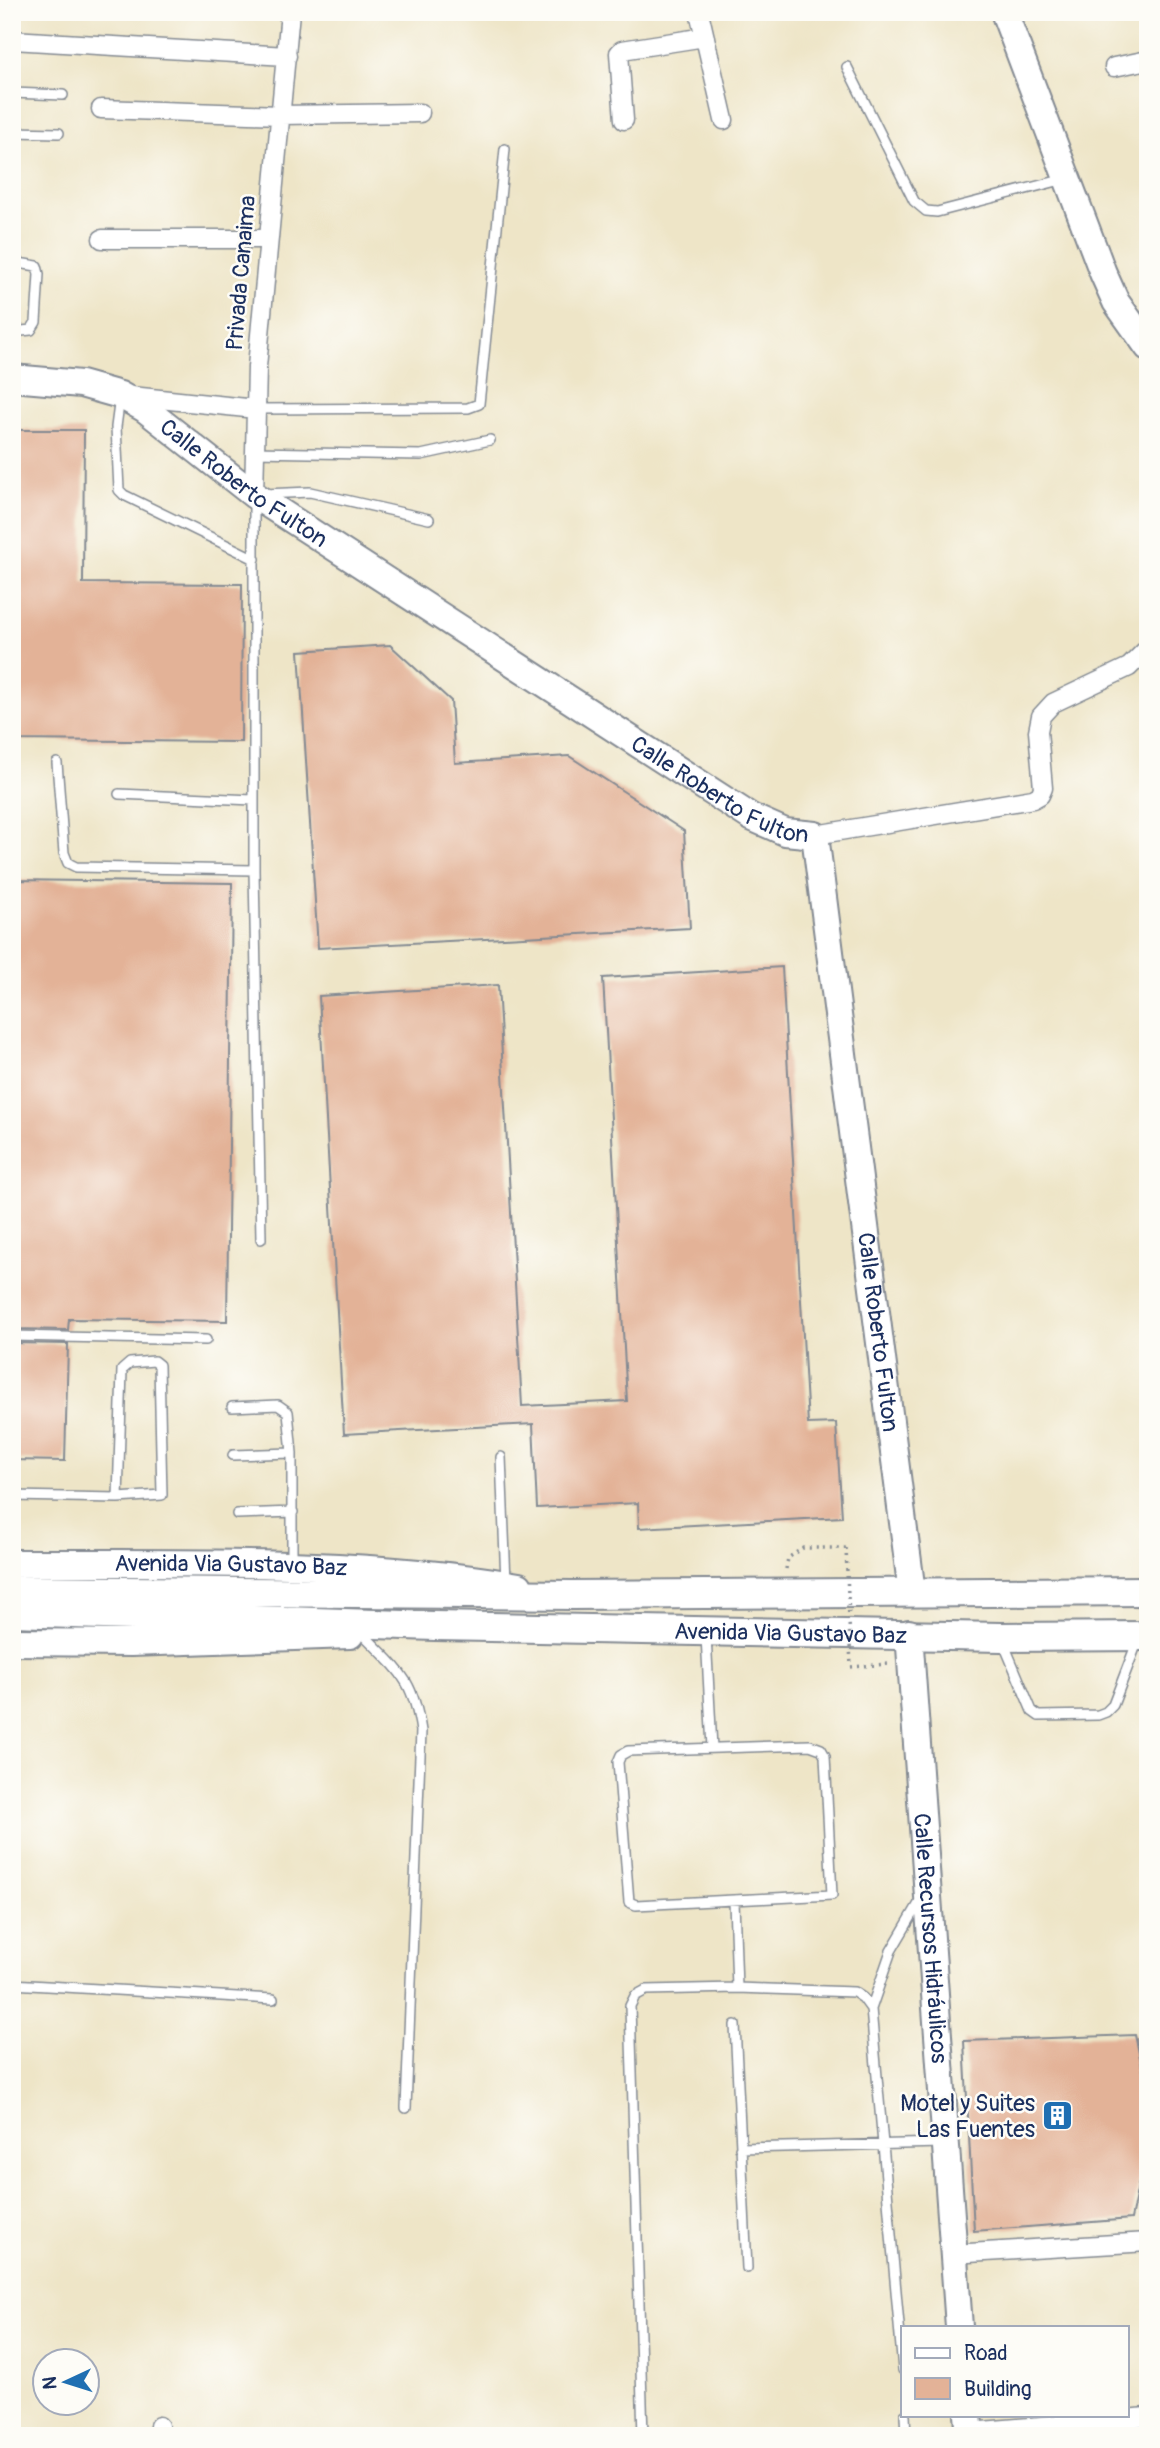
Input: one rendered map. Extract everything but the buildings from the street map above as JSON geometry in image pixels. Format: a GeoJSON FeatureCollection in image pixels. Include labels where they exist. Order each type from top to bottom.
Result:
{"type":"FeatureCollection","features":[{"type":"Feature","properties":{"kind":"main road"},"geometry":{"type":"LineString","coordinates":[[1004,12],[1112,293],[1148,347]]}},
{"type":"Feature","properties":{"kind":"main road","name":"Calle Roberto Fulton"},"geometry":{"type":"LineString","coordinates":[[12,378],[81,384],[120,395],[145,409],[254,495],[751,817],[785,832],[816,835],[912,1593]]}},
{"type":"Feature","properties":{"kind":"main road","name":"Avenida Via Gustavo Baz"},"geometry":{"type":"LineString","coordinates":[[12,1563],[292,1565],[405,1571],[572,1595]]}},
{"type":"Feature","properties":{"kind":"main road","name":"Avenida Via Gustavo Baz"},"geometry":{"type":"LineString","coordinates":[[12,1590],[572,1595],[1148,1591]]}},
{"type":"Feature","properties":{"kind":"main road","name":"Avenida Via Gustavo Baz"},"geometry":{"type":"LineString","coordinates":[[12,1612],[199,1616],[435,1626],[909,1633],[1001,1637],[1144,1636]]}},
{"type":"Feature","properties":{"kind":"main road","name":"Avenida Via Gustavo Baz"},"geometry":{"type":"LineString","coordinates":[[12,1642],[131,1643],[363,1634],[435,1626]]}},
{"type":"Feature","properties":{"kind":"main road","name":"Calle Recursos Hidráulicos"},"geometry":{"type":"LineString","coordinates":[[909,1633],[959,2326]]}},
{"type":"Feature","properties":{"kind":"street","name":"Privada Canaima"},"geometry":{"type":"LineString","coordinates":[[254,495],[256,409],[290,12]]}},
{"type":"Feature","properties":{"kind":"street"},"geometry":{"type":"LineString","coordinates":[[699,12],[723,120]]}},
{"type":"Feature","properties":{"kind":"street"},"geometry":{"type":"LineString","coordinates":[[624,120],[619,54],[622,50],[705,37]]}},
{"type":"Feature","properties":{"kind":"street"},"geometry":{"type":"LineString","coordinates":[[12,40],[287,56]]}},
{"type":"Feature","properties":{"kind":"street"},"geometry":{"type":"LineString","coordinates":[[1114,67],[1148,60]]}},
{"type":"Feature","properties":{"kind":"street"},"geometry":{"type":"LineString","coordinates":[[102,109],[280,115],[420,113]]}},
{"type":"Feature","properties":{"kind":"street"},"geometry":{"type":"LineString","coordinates":[[102,239],[269,239]]}},
{"type":"Feature","properties":{"kind":"street"},"geometry":{"type":"LineString","coordinates":[[120,395],[256,409]]}},
{"type":"Feature","properties":{"kind":"street"},"geometry":{"type":"LineString","coordinates":[[816,835],[1041,795],[1038,731],[1041,716],[1053,704],[1129,667],[1148,648]]}},
{"type":"Feature","properties":{"kind":"street"},"geometry":{"type":"LineString","coordinates":[[952,2254],[1148,2242]]}},
{"type":"Feature","properties":{"kind":"street"},"geometry":{"type":"LineString","coordinates":[[969,2427],[1148,2417]]}},
{"type":"Feature","properties":{"kind":"lane"},"geometry":{"type":"LineString","coordinates":[[848,67],[914,201],[926,211],[937,212],[1067,178]]}},
{"type":"Feature","properties":{"kind":"lane"},"geometry":{"type":"LineString","coordinates":[[12,93],[63,95]]}},
{"type":"Feature","properties":{"kind":"lane"},"geometry":{"type":"LineString","coordinates":[[12,132],[60,133]]}},
{"type":"Feature","properties":{"kind":"lane"},"geometry":{"type":"LineString","coordinates":[[256,409],[468,408],[479,404],[505,149]]}},
{"type":"Feature","properties":{"kind":"lane"},"geometry":{"type":"LineString","coordinates":[[12,262],[37,266],[39,274],[36,322],[31,330],[12,332]]}},
{"type":"Feature","properties":{"kind":"lane"},"geometry":{"type":"LineString","coordinates":[[120,395],[117,427],[119,490],[124,495],[256,559]]}},
{"type":"Feature","properties":{"kind":"lane"},"geometry":{"type":"LineString","coordinates":[[254,452],[422,455],[490,440]]}},
{"type":"Feature","properties":{"kind":"lane"},"geometry":{"type":"LineString","coordinates":[[261,1239],[253,800],[256,559],[254,495],[310,492],[429,519]]}},
{"type":"Feature","properties":{"kind":"lane"},"geometry":{"type":"LineString","coordinates":[[57,763],[64,853],[68,863],[76,867],[254,870]]}},
{"type":"Feature","properties":{"kind":"lane"},"geometry":{"type":"LineString","coordinates":[[119,794],[253,800]]}},
{"type":"Feature","properties":{"kind":"lane"},"geometry":{"type":"LineString","coordinates":[[12,1336],[206,1340]]}},
{"type":"Feature","properties":{"kind":"lane"},"geometry":{"type":"LineString","coordinates":[[12,1496],[118,1498],[159,1498],[163,1490],[159,1365],[154,1361],[130,1363],[122,1370],[118,1498]]}},
{"type":"Feature","properties":{"kind":"lane"},"geometry":{"type":"LineString","coordinates":[[232,1407],[285,1408],[288,1412],[292,1453],[292,1565]]}},
{"type":"Feature","properties":{"kind":"lane"},"geometry":{"type":"LineString","coordinates":[[233,1455],[292,1453]]}},
{"type":"Feature","properties":{"kind":"lane"},"geometry":{"type":"LineString","coordinates":[[500,1457],[506,1584]]}},
{"type":"Feature","properties":{"kind":"lane"},"geometry":{"type":"LineString","coordinates":[[237,1514],[293,1512]]}},
{"type":"Feature","properties":{"kind":"lane"},"geometry":{"type":"LineString","coordinates":[[706,1631],[712,1748]]}},
{"type":"Feature","properties":{"kind":"lane"},"geometry":{"type":"LineString","coordinates":[[363,1634],[400,1671],[415,1697],[421,1731],[406,2108]]}},
{"type":"Feature","properties":{"kind":"lane"},"geometry":{"type":"LineString","coordinates":[[1001,1637],[1028,1705],[1039,1716],[1106,1713],[1113,1705],[1144,1636]]}},
{"type":"Feature","properties":{"kind":"lane"},"geometry":{"type":"LineString","coordinates":[[810,1745],[821,1749],[825,1756],[832,1895],[734,1901],[636,1905],[629,1902],[626,1896],[618,1762],[621,1755],[628,1751],[810,1745]]}},
{"type":"Feature","properties":{"kind":"lane"},"geometry":{"type":"LineString","coordinates":[[901,2348],[871,2009],[891,1951],[926,1891]]}},
{"type":"Feature","properties":{"kind":"lane"},"geometry":{"type":"LineString","coordinates":[[734,1901],[737,1989]]}},
{"type":"Feature","properties":{"kind":"lane"},"geometry":{"type":"LineString","coordinates":[[12,1984],[273,1999]]}},
{"type":"Feature","properties":{"kind":"lane"},"geometry":{"type":"LineString","coordinates":[[643,2436],[630,2006],[635,1996],[646,1990],[854,1992],[863,1998],[871,2009]]}},
{"type":"Feature","properties":{"kind":"lane"},"geometry":{"type":"LineString","coordinates":[[735,2025],[747,2268]]}},
{"type":"Feature","properties":{"kind":"lane"},"geometry":{"type":"LineString","coordinates":[[740,2148],[944,2143]]}},
{"type":"Feature","properties":{"kind":"lane"},"geometry":{"type":"LineString","coordinates":[[905,2416],[906,2436]]}},
{"type":"Feature","properties":{"kind":"path"},"geometry":{"type":"LineString","coordinates":[[803,1548],[846,1548],[851,1667],[895,1663]]}},
{"type":"Feature","properties":{"kind":"place","name":"Motel y Suites Las Fuentes"},"geometry":{"type":"Point","coordinates":[1058,2116]}}]}
